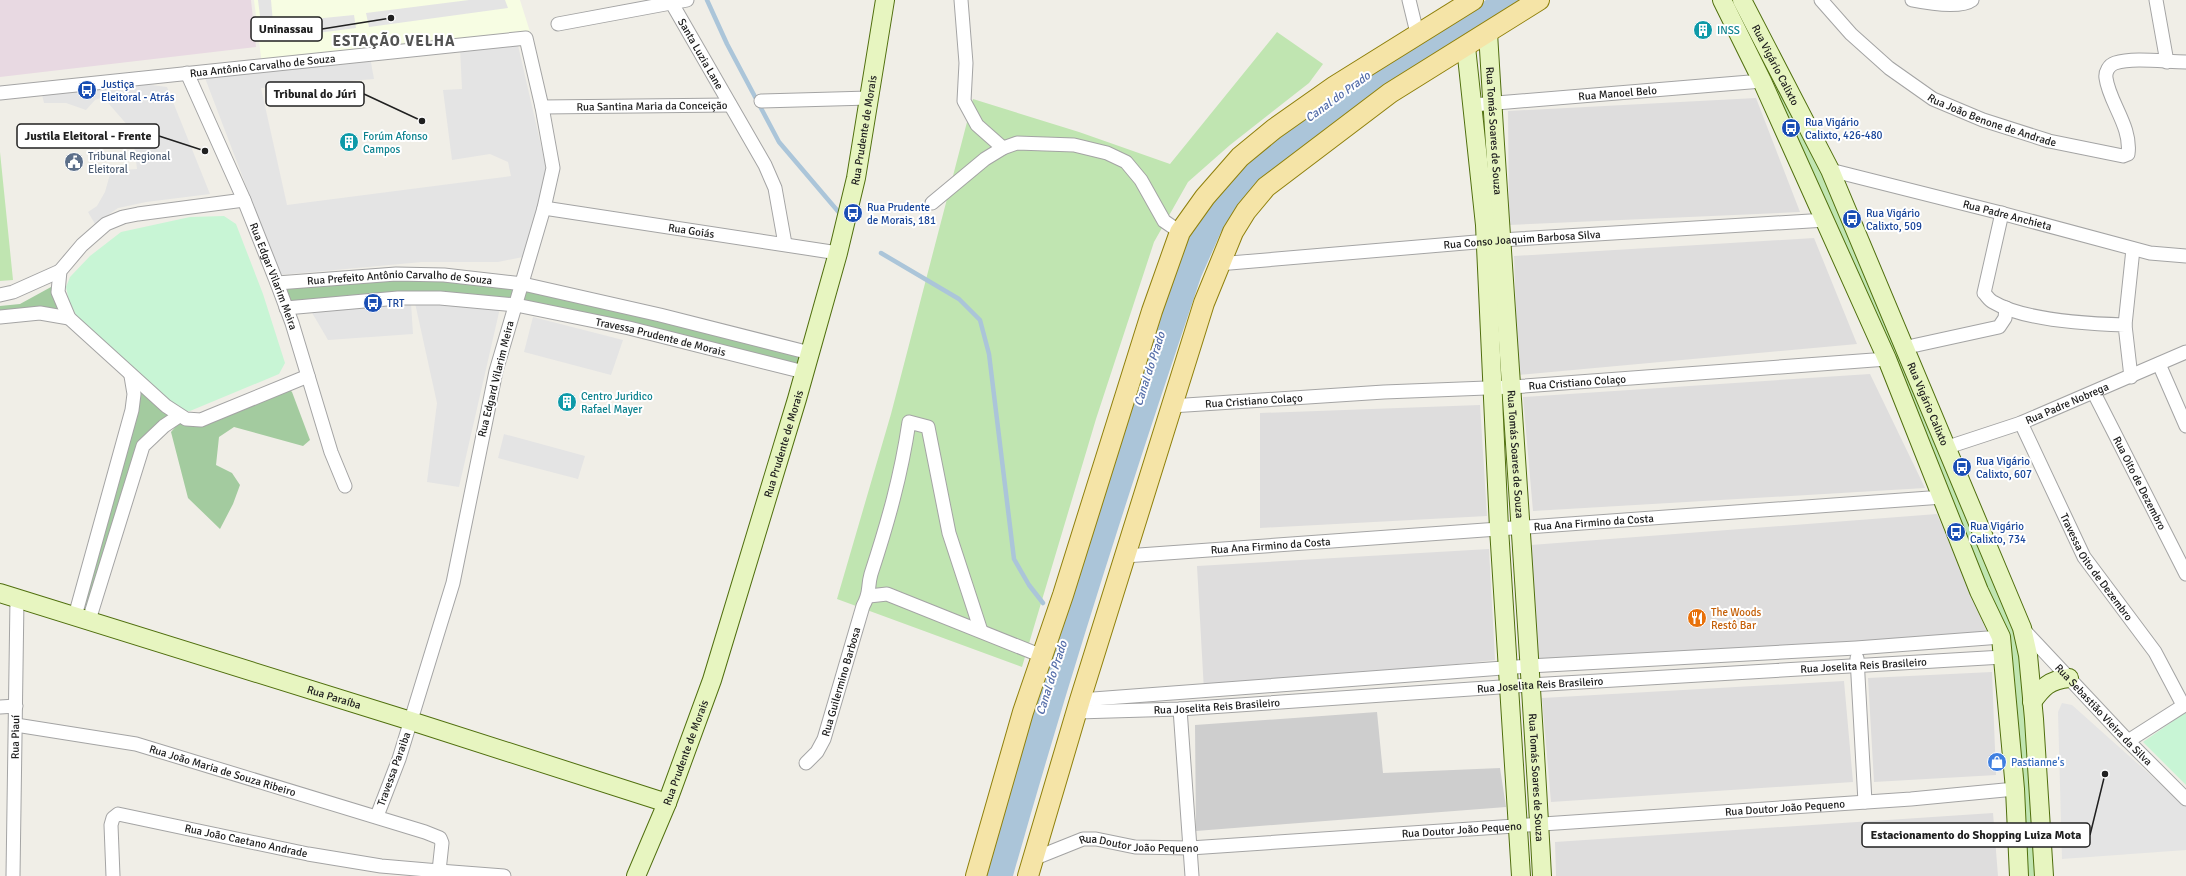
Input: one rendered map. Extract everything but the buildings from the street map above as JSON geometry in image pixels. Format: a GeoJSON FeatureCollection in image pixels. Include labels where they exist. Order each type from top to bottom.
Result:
{"type":"FeatureCollection","features":[{"type":"Feature","properties":{"kind":"main road"},"geometry":{"type":"LineString","coordinates":[[976,876],[1023,712],[1064,595],[1152,311],[1180,232],[1204,197],[1240,156],[1335,86],[1417,33],[1473,0]]}},
{"type":"Feature","properties":{"kind":"main road"},"geometry":{"type":"LineString","coordinates":[[1031,868],[1078,706],[1171,406],[1218,264],[1233,232],[1246,211],[1266,187],[1390,93],[1466,47],[1539,0]]}},
{"type":"Feature","properties":{"kind":"street"},"geometry":{"type":"LineString","coordinates":[[558,24],[688,0]]}},
{"type":"Feature","properties":{"kind":"street","name":"Rua Prudente de Morais"},"geometry":{"type":"LineString","coordinates":[[636,876],[667,803],[712,680],[810,353],[838,254],[856,178],[885,0]]}},
{"type":"Feature","properties":{"kind":"street"},"geometry":{"type":"LineString","coordinates":[[961,0],[966,63],[964,101],[977,125],[1003,148]]}},
{"type":"Feature","properties":{"kind":"street"},"geometry":{"type":"LineString","coordinates":[[1409,0],[1417,33]]}},
{"type":"Feature","properties":{"kind":"street","name":"Rua Vigário Calixto"},"geometry":{"type":"LineString","coordinates":[[1722,0],[1762,81],[1826,220],[1887,359],[1979,591],[2001,637],[2015,789],[2019,876]]}},
{"type":"Feature","properties":{"kind":"street","name":"Rua Vigário Calixto"},"geometry":{"type":"LineString","coordinates":[[1742,0],[1830,170],[1945,448],[2022,628],[2028,655],[2044,876]]}},
{"type":"Feature","properties":{"kind":"street","name":"Rua João Benone de Andrade"},"geometry":{"type":"LineString","coordinates":[[1821,0],[1851,34],[1873,54],[1889,68],[1933,98],[1983,120],[2049,141],[2123,156],[2128,154],[2129,148],[2126,130],[2106,77],[2109,67],[2114,63],[2127,61],[2167,62]]}},
{"type":"Feature","properties":{"kind":"street"},"geometry":{"type":"LineString","coordinates":[[1912,0],[1942,5],[1964,4],[1972,0]]}},
{"type":"Feature","properties":{"kind":"street"},"geometry":{"type":"LineString","coordinates":[[2156,0],[2167,62],[2186,62]]}},
{"type":"Feature","properties":{"kind":"street","name":"Santa Luzia Lane"},"geometry":{"type":"LineString","coordinates":[[671,2],[730,105]]}},
{"type":"Feature","properties":{"kind":"street","name":"Rua Tomás Soares de Souza"},"geometry":{"type":"LineString","coordinates":[[1488,33],[1492,103],[1492,386],[1499,528],[1521,876]]}},
{"type":"Feature","properties":{"kind":"street","name":"Rua Antônio Carvalho de Souza"},"geometry":{"type":"LineString","coordinates":[[0,94],[526,38]]}},
{"type":"Feature","properties":{"kind":"street","name":"Rua Edgard Vilarim Meira"},"geometry":{"type":"LineString","coordinates":[[411,721],[453,583],[489,402],[544,208],[553,168],[542,107],[526,38]]}},
{"type":"Feature","properties":{"kind":"street","name":"Rua Tomás Soares de Souza"},"geometry":{"type":"LineString","coordinates":[[1466,47],[1512,387],[1542,876]]}},
{"type":"Feature","properties":{"kind":"street","name":"Rua Edgar Vilarim Meira"},"geometry":{"type":"LineString","coordinates":[[187,73],[244,200],[277,283],[308,376],[331,452],[345,486]]}},
{"type":"Feature","properties":{"kind":"street","name":"Rua Manoel Belo"},"geometry":{"type":"LineString","coordinates":[[1474,105],[1762,81]]}},
{"type":"Feature","properties":{"kind":"street"},"geometry":{"type":"LineString","coordinates":[[761,101],[870,98]]}},
{"type":"Feature","properties":{"kind":"street","name":"Rua Santina Maria da Conceição"},"geometry":{"type":"LineString","coordinates":[[542,107],[730,105],[765,165],[775,188],[785,244]]}},
{"type":"Feature","properties":{"kind":"street"},"geometry":{"type":"LineString","coordinates":[[932,204],[985,159],[1003,148],[1017,143],[1074,145],[1107,153],[1126,162],[1141,180],[1164,221],[1180,232]]}},
{"type":"Feature","properties":{"kind":"street","name":"Rua Padre Anchieta"},"geometry":{"type":"LineString","coordinates":[[1830,170],[2002,213],[2150,254],[2186,256]]}},
{"type":"Feature","properties":{"kind":"street"},"geometry":{"type":"LineString","coordinates":[[0,295],[13,292],[60,271],[94,234],[106,224],[123,217],[244,200]]}},
{"type":"Feature","properties":{"kind":"street","name":"Rua Goiás"},"geometry":{"type":"LineString","coordinates":[[544,208],[785,244],[838,254]]}},
{"type":"Feature","properties":{"kind":"street"},"geometry":{"type":"LineString","coordinates":[[2002,213],[1984,293],[1991,302],[2006,308],[2082,324],[2125,325]]}},
{"type":"Feature","properties":{"kind":"street","name":"Rua Conso Joaquim Barbosa Silva"},"geometry":{"type":"LineString","coordinates":[[1218,264],[1492,241],[1826,220]]}},
{"type":"Feature","properties":{"kind":"street"},"geometry":{"type":"LineString","coordinates":[[2131,376],[2125,325],[2133,249]]}},
{"type":"Feature","properties":{"kind":"street"},"geometry":{"type":"LineString","coordinates":[[60,271],[58,292],[69,318],[132,376],[179,416],[186,419],[201,420],[308,376]]}},
{"type":"Feature","properties":{"kind":"street","name":"Rua Prefeito Antônio Carvalho de Souza"},"geometry":{"type":"LineString","coordinates":[[277,283],[396,274],[444,275],[523,284]]}},
{"type":"Feature","properties":{"kind":"street","name":"Travessa Prudente de Morais"},"geometry":{"type":"LineString","coordinates":[[523,284],[660,315],[810,353]]}},
{"type":"Feature","properties":{"kind":"street","name":"Rua Prefeito Antônio Carvalho de Souza"},"geometry":{"type":"LineString","coordinates":[[286,308],[412,298],[440,298],[516,305]]}},
{"type":"Feature","properties":{"kind":"street","name":"Travessa Prudente de Morais"},"geometry":{"type":"LineString","coordinates":[[516,305],[629,328],[804,372]]}},
{"type":"Feature","properties":{"kind":"street"},"geometry":{"type":"LineString","coordinates":[[1904,348],[1999,327],[2005,318],[2006,308]]}},
{"type":"Feature","properties":{"kind":"street"},"geometry":{"type":"LineString","coordinates":[[0,317],[40,313],[69,318]]}},
{"type":"Feature","properties":{"kind":"street","name":"Rua Padre Nobrega"},"geometry":{"type":"LineString","coordinates":[[1945,448],[2021,423],[2094,393],[2186,352]]}},
{"type":"Feature","properties":{"kind":"street","name":"Rua Cristiano Colaço"},"geometry":{"type":"LineString","coordinates":[[1171,406],[1492,386],[1512,387],[1887,359]]}},
{"type":"Feature","properties":{"kind":"street"},"geometry":{"type":"LineString","coordinates":[[2159,364],[2186,426]]}},
{"type":"Feature","properties":{"kind":"street"},"geometry":{"type":"LineString","coordinates":[[82,618],[132,410],[134,394],[132,376]]}},
{"type":"Feature","properties":{"kind":"street","name":"Rua Oito de Dezembro"},"geometry":{"type":"LineString","coordinates":[[2094,393],[2186,574]]}},
{"type":"Feature","properties":{"kind":"street"},"geometry":{"type":"LineString","coordinates":[[82,618],[143,446],[164,426],[179,416]]}},
{"type":"Feature","properties":{"kind":"street"},"geometry":{"type":"LineString","coordinates":[[981,631],[949,533],[928,426],[910,422],[903,464],[894,503],[870,577],[869,596],[887,594],[1042,656]]}},
{"type":"Feature","properties":{"kind":"street","name":"Travessa Oito de Dezembro"},"geometry":{"type":"LineString","coordinates":[[2021,423],[2084,557],[2155,652],[2185,704]]}},
{"type":"Feature","properties":{"kind":"street","name":"Rua Ana Firmino da Costa"},"geometry":{"type":"LineString","coordinates":[[1125,556],[1520,526],[1943,497]]}},
{"type":"Feature","properties":{"kind":"street","name":"Rua Paraíba"},"geometry":{"type":"LineString","coordinates":[[0,593],[411,721],[667,803]]}},
{"type":"Feature","properties":{"kind":"street","name":"Rua Guilermino Barbosa"},"geometry":{"type":"LineString","coordinates":[[806,763],[817,752],[824,739],[863,606],[869,596]]}},
{"type":"Feature","properties":{"kind":"street","name":"Rua Piauí"},"geometry":{"type":"LineString","coordinates":[[13,876],[17,599]]}},
{"type":"Feature","properties":{"kind":"street","name":"Rua Sebastião Vieira da Silva"},"geometry":{"type":"LineString","coordinates":[[2022,628],[2128,741],[2186,799]]}},
{"type":"Feature","properties":{"kind":"street","name":"Rua Joselita Reis Brasileiro"},"geometry":{"type":"LineString","coordinates":[[1078,706],[1529,666],[1856,648],[2001,637]]}},
{"type":"Feature","properties":{"kind":"street"},"geometry":{"type":"LineString","coordinates":[[1856,648],[1865,802]]}},
{"type":"Feature","properties":{"kind":"street","name":"Rua Joselita Reis Brasileiro"},"geometry":{"type":"LineString","coordinates":[[1078,706],[1180,709],[1530,685],[1858,667],[2003,657]]}},
{"type":"Feature","properties":{"kind":"street"},"geometry":{"type":"LineString","coordinates":[[2032,702],[2041,688],[2060,679],[2069,678]]}},
{"type":"Feature","properties":{"kind":"street"},"geometry":{"type":"LineString","coordinates":[[2128,741],[2185,704]]}},
{"type":"Feature","properties":{"kind":"street"},"geometry":{"type":"LineString","coordinates":[[0,707],[16,706]]}},
{"type":"Feature","properties":{"kind":"street"},"geometry":{"type":"LineString","coordinates":[[1180,709],[1192,876]]}},
{"type":"Feature","properties":{"kind":"street","name":"Travessa Paraiba"},"geometry":{"type":"LineString","coordinates":[[377,816],[399,759],[411,721]]}},
{"type":"Feature","properties":{"kind":"street","name":"Rua João Maria de Souza Ribeiro"},"geometry":{"type":"LineString","coordinates":[[16,725],[136,744],[220,768],[241,777],[377,816],[436,835],[441,840],[439,871]]}},
{"type":"Feature","properties":{"kind":"street","name":"Rua Doutor João Pequeno"},"geometry":{"type":"LineString","coordinates":[[1031,868],[1083,839],[1096,839],[1119,846],[1190,848],[1865,802],[2015,789]]}},
{"type":"Feature","properties":{"kind":"street","name":"Rua João Caetano Andrade"},"geometry":{"type":"LineString","coordinates":[[113,876],[111,825],[113,818],[118,814],[381,871],[439,871],[504,876]]}},
{"type":"Feature","properties":{"kind":"shaded area"},"geometry":{"type":"Polygon","coordinates":[[[0,0],[251,0],[256,47],[0,77],[0,0]]]}},
{"type":"Feature","properties":{"kind":"shaded area"},"geometry":{"type":"Polygon","coordinates":[[[254,0],[520,0],[531,35],[262,65],[254,0]]]}},
{"type":"Feature","properties":{"kind":"shaded area"},"geometry":{"type":"Polygon","coordinates":[[[258,0],[271,0],[273,23],[354,15],[356,28],[263,40],[258,0]]]}},
{"type":"Feature","properties":{"kind":"shaded area"},"geometry":{"type":"Polygon","coordinates":[[[469,0],[505,0],[508,8],[369,27],[366,13],[469,0]]]}},
{"type":"Feature","properties":{"kind":"shaded area"},"geometry":{"type":"Polygon","coordinates":[[[517,41],[546,167],[528,256],[498,262],[422,262],[280,275],[205,78],[370,57],[374,79],[261,88],[287,205],[511,176],[508,162],[490,154],[452,160],[443,90],[462,89],[460,48],[517,41]]]}},
{"type":"Feature","properties":{"kind":"shaded area"},"geometry":{"type":"Polygon","coordinates":[[[144,84],[167,87],[210,194],[146,202],[118,208],[95,224],[88,212],[97,206],[105,192],[111,171],[137,169],[134,145],[129,127],[103,97],[95,100],[86,110],[66,103],[44,103],[42,95],[144,84]]]}},
{"type":"Feature","properties":{"kind":"shaded area"},"geometry":{"type":"Polygon","coordinates":[[[1756,98],[1800,212],[1509,225],[1508,111],[1756,98]]]}},
{"type":"Feature","properties":{"kind":"shaded area"},"geometry":{"type":"Polygon","coordinates":[[[1814,238],[1857,344],[1518,375],[1514,256],[1814,238]]]}},
{"type":"Feature","properties":{"kind":"shaded area"},"geometry":{"type":"Polygon","coordinates":[[[411,303],[413,334],[328,340],[311,311],[411,303]]]}},
{"type":"Feature","properties":{"kind":"shaded area"},"geometry":{"type":"Polygon","coordinates":[[[415,303],[456,303],[500,308],[459,487],[427,482],[437,403],[415,303]]]}},
{"type":"Feature","properties":{"kind":"shaded area"},"geometry":{"type":"Polygon","coordinates":[[[533,317],[623,340],[611,375],[524,352],[533,317]]]}},
{"type":"Feature","properties":{"kind":"shaded area"},"geometry":{"type":"Polygon","coordinates":[[[1870,374],[1925,488],[1533,511],[1523,397],[1870,374]]]}},
{"type":"Feature","properties":{"kind":"shaded area"},"geometry":{"type":"Polygon","coordinates":[[[1480,405],[1487,516],[1260,528],[1260,413],[1480,405]]]}},
{"type":"Feature","properties":{"kind":"shaded area"},"geometry":{"type":"Polygon","coordinates":[[[504,434],[585,456],[578,479],[498,458],[504,434]]]}},
{"type":"Feature","properties":{"kind":"shaded area"},"geometry":{"type":"Polygon","coordinates":[[[1937,514],[1987,632],[1529,666],[1531,545],[1937,514]]]}},
{"type":"Feature","properties":{"kind":"shaded area"},"geometry":{"type":"Polygon","coordinates":[[[1489,549],[1495,660],[1204,691],[1197,566],[1489,549]]]}},
{"type":"Feature","properties":{"kind":"shaded area"},"geometry":{"type":"Polygon","coordinates":[[[1992,672],[1996,775],[1874,782],[1868,678],[1992,672]]]}},
{"type":"Feature","properties":{"kind":"shaded area"},"geometry":{"type":"Polygon","coordinates":[[[1844,681],[1853,782],[1551,802],[1542,698],[1844,681]]]}},
{"type":"Feature","properties":{"kind":"shaded area"},"geometry":{"type":"Polygon","coordinates":[[[2062,703],[2072,705],[2165,788],[2186,802],[2186,850],[2062,859],[2058,712],[2062,703]]]}},
{"type":"Feature","properties":{"kind":"shaded area"},"geometry":{"type":"Polygon","coordinates":[[[1377,712],[1383,773],[1500,768],[1506,807],[1196,831],[1195,725],[1377,712]]]}},
{"type":"Feature","properties":{"kind":"shaded area"},"geometry":{"type":"Polygon","coordinates":[[[1993,813],[1998,876],[1556,876],[1555,842],[1993,813]]]}},
{"type":"Feature","properties":{"kind":"green space"},"geometry":{"type":"Polygon","coordinates":[[[1726,0],[1738,0],[1826,171],[2019,629],[2039,876],[2021,876],[2003,634],[1726,0]]]}},
{"type":"Feature","properties":{"kind":"green space"},"geometry":{"type":"Polygon","coordinates":[[[1277,32],[1323,64],[1309,83],[1230,145],[1188,182],[1154,242],[1096,419],[1022,667],[837,599],[891,414],[973,99],[1079,132],[1170,164],[1277,32]]]}},
{"type":"Feature","properties":{"kind":"green space"},"geometry":{"type":"Polygon","coordinates":[[[0,152],[13,280],[0,281],[0,152]]]}},
{"type":"Feature","properties":{"kind":"green space"},"geometry":{"type":"Polygon","coordinates":[[[224,216],[236,224],[263,294],[285,363],[279,374],[190,411],[177,411],[81,325],[69,301],[66,287],[70,277],[90,256],[121,232],[190,217],[224,216]]]}},
{"type":"Feature","properties":{"kind":"green space"},"geometry":{"type":"Polygon","coordinates":[[[405,278],[519,287],[514,301],[289,304],[282,286],[405,278]]]}},
{"type":"Feature","properties":{"kind":"green space"},"geometry":{"type":"Polygon","coordinates":[[[51,287],[66,320],[41,316],[0,321],[0,306],[20,304],[51,287]]]}},
{"type":"Feature","properties":{"kind":"green space"},"geometry":{"type":"Polygon","coordinates":[[[525,290],[804,355],[800,367],[520,301],[525,290]]]}},
{"type":"Feature","properties":{"kind":"green space"},"geometry":{"type":"Polygon","coordinates":[[[138,386],[170,416],[141,439],[86,616],[79,611],[138,386]]]}},
{"type":"Feature","properties":{"kind":"green space"},"geometry":{"type":"Polygon","coordinates":[[[288,388],[292,392],[310,440],[303,446],[234,427],[219,437],[216,465],[232,473],[240,485],[233,504],[220,529],[188,498],[171,432],[178,424],[288,388]]]}},
{"type":"Feature","properties":{"kind":"green space"},"geometry":{"type":"Polygon","coordinates":[[[2186,712],[2186,785],[2143,742],[2186,712]]]}},
{"type":"Feature","properties":{"kind":"water","name":"Canal do Prado"},"geometry":{"type":"Polygon","coordinates":[[[1486,0],[1525,0],[1253,195],[1221,232],[1201,277],[1127,500],[1057,725],[1013,876],[985,876],[1039,680],[1189,229],[1232,174],[1303,116],[1486,0]]]}},
{"type":"Feature","properties":{"kind":"waterway"},"geometry":{"type":"LineString","coordinates":[[707,0],[727,44],[779,142],[842,216]]}},
{"type":"Feature","properties":{"kind":"waterway"},"geometry":{"type":"LineString","coordinates":[[881,253],[959,299],[980,320],[989,354],[1014,559],[1029,585],[1043,603]]}},
{"type":"Feature","properties":{"kind":"place","name":"Uninassau"},"geometry":{"type":"Point","coordinates":[391,18]}},
{"type":"Feature","properties":{"kind":"place","name":"INSS"},"geometry":{"type":"Point","coordinates":[1703,30]}},
{"type":"Feature","properties":{"kind":"place","name":"Justiça Eleitoral - Atrás"},"geometry":{"type":"Point","coordinates":[87,90]}},
{"type":"Feature","properties":{"kind":"place","name":"Tribunal do Júri"},"geometry":{"type":"Point","coordinates":[422,121]}},
{"type":"Feature","properties":{"kind":"place","name":"Rua Vigário Calixto, 426-480"},"geometry":{"type":"Point","coordinates":[1791,128]}},
{"type":"Feature","properties":{"kind":"place","name":"Forúm Afonso Campos"},"geometry":{"type":"Point","coordinates":[349,142]}},
{"type":"Feature","properties":{"kind":"place","name":"Justila Eleitoral - Frente"},"geometry":{"type":"Point","coordinates":[205,151]}},
{"type":"Feature","properties":{"kind":"place","name":"Tribunal Regional Eleitoral"},"geometry":{"type":"Point","coordinates":[74,162]}},
{"type":"Feature","properties":{"kind":"place","name":"Rua Prudente de Morais, 181"},"geometry":{"type":"Point","coordinates":[853,213]}},
{"type":"Feature","properties":{"kind":"place","name":"Rua Vigário Calixto, 509"},"geometry":{"type":"Point","coordinates":[1852,219]}},
{"type":"Feature","properties":{"kind":"place","name":"TRT"},"geometry":{"type":"Point","coordinates":[373,303]}},
{"type":"Feature","properties":{"kind":"place","name":"Centro Juridico Rafael Mayer"},"geometry":{"type":"Point","coordinates":[567,402]}},
{"type":"Feature","properties":{"kind":"place","name":"Rua Vigário Calixto, 607"},"geometry":{"type":"Point","coordinates":[1962,467]}},
{"type":"Feature","properties":{"kind":"place","name":"Rua Vigário Calixto, 734"},"geometry":{"type":"Point","coordinates":[1956,532]}},
{"type":"Feature","properties":{"kind":"place","name":"The Woods Restô Bar"},"geometry":{"type":"Point","coordinates":[1697,618]}},
{"type":"Feature","properties":{"kind":"place","name":"Pastianne's"},"geometry":{"type":"Point","coordinates":[1997,762]}},
{"type":"Feature","properties":{"kind":"place","name":"Estacionamento do Shopping Luiza Mota"},"geometry":{"type":"Point","coordinates":[2105,774]}},
{"type":"Feature","properties":{"kind":"district","name":"ESTAÇÃO VELHA"},"geometry":{"type":"Point","coordinates":[394,41]}}]}
